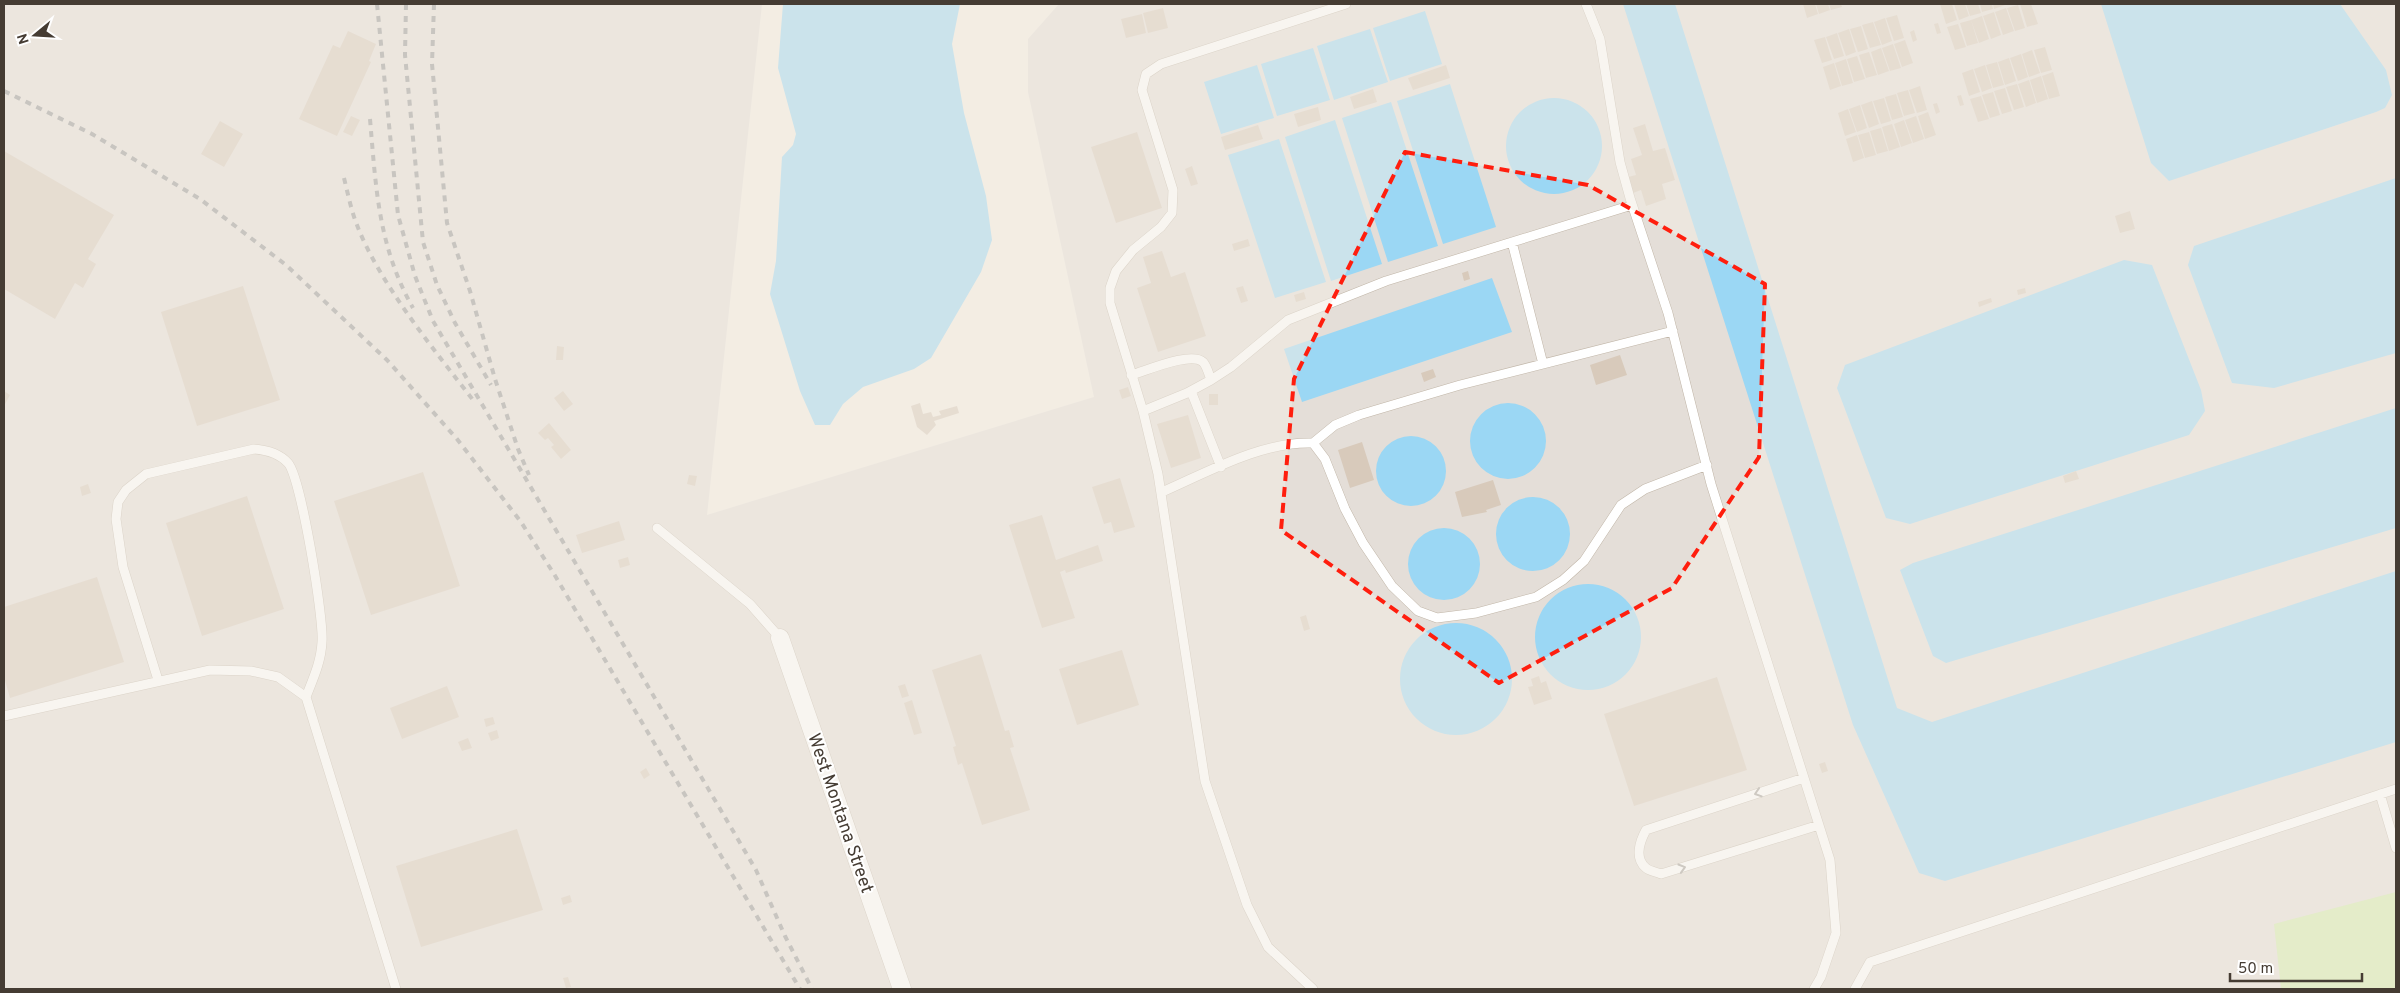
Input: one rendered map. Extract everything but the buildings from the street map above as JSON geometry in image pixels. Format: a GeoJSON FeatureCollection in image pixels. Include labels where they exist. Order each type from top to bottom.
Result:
{"type":"FeatureCollection","features":[{"type":"Feature","properties":{"kind":"street","name":"West Montana Street"},"geometry":{"type":"LineString","coordinates":[[780,638],[902,989]]}},
{"type":"Feature","properties":{"kind":"lane"},"geometry":{"type":"LineString","coordinates":[[1313,989],[1268,947],[1247,904],[1205,782],[1162,492],[1143,411],[1113,316],[1110,288],[1116,271],[1133,250],[1161,227],[1172,213],[1173,190],[1142,90],[1146,74],[1161,64],[1346,4]]}},
{"type":"Feature","properties":{"kind":"lane"},"geometry":{"type":"LineString","coordinates":[[1586,4],[1600,39],[1620,162],[1632,205],[1673,331],[1707,465],[1830,860],[1836,933],[1821,977],[1814,989]]}},
{"type":"Feature","properties":{"kind":"lane"},"geometry":{"type":"LineString","coordinates":[[1143,411],[1191,391],[1211,380],[1231,367],[1288,320],[1386,281],[1632,205]]}},
{"type":"Feature","properties":{"kind":"lane"},"geometry":{"type":"LineString","coordinates":[[1512,242],[1543,364]]}},
{"type":"Feature","properties":{"kind":"lane"},"geometry":{"type":"LineString","coordinates":[[1162,492],[1267,447],[1293,442],[1312,443],[1334,425],[1359,415],[1460,385],[1673,331]]}},
{"type":"Feature","properties":{"kind":"lane"},"geometry":{"type":"LineString","coordinates":[[1131,375],[1183,359],[1196,358],[1204,363],[1211,380]]}},
{"type":"Feature","properties":{"kind":"lane"},"geometry":{"type":"LineString","coordinates":[[1191,391],[1221,467]]}},
{"type":"Feature","properties":{"kind":"lane"},"geometry":{"type":"LineString","coordinates":[[1312,443],[1325,459],[1345,509],[1392,586],[1418,611],[1437,618],[1476,613],[1536,597],[1563,580],[1584,561],[1620,505],[1645,489],[1707,465]]}},
{"type":"Feature","properties":{"kind":"lane"},"geometry":{"type":"LineString","coordinates":[[158,680],[123,566],[116,519],[118,502],[126,490],[146,474],[254,449],[267,450],[289,464],[296,479],[302,503],[316,590],[322,640],[319,664],[306,697]]}},
{"type":"Feature","properties":{"kind":"lane"},"geometry":{"type":"LineString","coordinates":[[658,528],[750,604],[780,638]]}},
{"type":"Feature","properties":{"kind":"lane"},"geometry":{"type":"LineString","coordinates":[[4,716],[158,680],[210,670],[251,671],[278,677],[306,697],[396,989]]}},
{"type":"Feature","properties":{"kind":"lane"},"geometry":{"type":"LineString","coordinates":[[1804,778],[1646,830],[1639,842],[1639,856],[1645,867],[1661,874],[1819,825]]}},
{"type":"Feature","properties":{"kind":"lane"},"geometry":{"type":"LineString","coordinates":[[1855,989],[1870,962],[2396,789]]}},
{"type":"Feature","properties":{"kind":"lane"},"geometry":{"type":"LineString","coordinates":[[2380,794],[2396,848]]}},
{"type":"Feature","properties":{"kind":"highlighted area"},"geometry":{"type":"Polygon","coordinates":[[[1405,152],[1588,185],[1765,284],[1759,457],[1672,588],[1499,683],[1281,530],[1294,379],[1405,152]]]}},
{"type":"Feature","properties":{"kind":"shaded area"},"geometry":{"type":"Polygon","coordinates":[[[4,4],[762,4],[707,515],[1094,397],[1028,92],[1028,39],[1059,4],[2396,4],[2396,989],[4,989],[4,4]]]}},
{"type":"Feature","properties":{"kind":"green space"},"geometry":{"type":"Polygon","coordinates":[[[2396,892],[2396,989],[2281,989],[2274,924],[2396,892]]]}},
{"type":"Feature","properties":{"kind":"water"},"geometry":{"type":"Polygon","coordinates":[[[783,4],[960,4],[952,44],[964,113],[986,196],[992,240],[981,272],[931,358],[914,369],[863,387],[843,404],[830,425],[815,425],[800,391],[770,294],[776,261],[782,157],[793,145],[796,134],[778,68],[783,4]]]}},
{"type":"Feature","properties":{"kind":"water"},"geometry":{"type":"Polygon","coordinates":[[[1623,4],[1675,4],[1897,708],[1932,722],[2396,571],[2396,742],[1945,881],[1919,873],[1853,725],[1623,4]]]}},
{"type":"Feature","properties":{"kind":"water"},"geometry":{"type":"Polygon","coordinates":[[[2101,4],[2340,4],[2386,70],[2392,95],[2385,108],[2376,112],[2169,181],[2151,163],[2101,4]]]}},
{"type":"Feature","properties":{"kind":"water"},"geometry":{"type":"Polygon","coordinates":[[[1425,11],[1442,64],[1390,81],[1373,28],[1425,11]]]}},
{"type":"Feature","properties":{"kind":"water"},"geometry":{"type":"Polygon","coordinates":[[[1370,29],[1388,82],[1334,100],[1317,46],[1370,29]]]}},
{"type":"Feature","properties":{"kind":"water"},"geometry":{"type":"Polygon","coordinates":[[[1313,48],[1330,100],[1277,116],[1261,64],[1313,48]]]}},
{"type":"Feature","properties":{"kind":"water"},"geometry":{"type":"Polygon","coordinates":[[[1257,65],[1274,118],[1221,134],[1204,82],[1257,65]]]}},
{"type":"Feature","properties":{"kind":"water"},"geometry":{"type":"Polygon","coordinates":[[[1450,84],[1496,227],[1443,244],[1397,101],[1450,84]]]}},
{"type":"Feature","properties":{"kind":"water"},"geometry":{"type":"Polygon","coordinates":[[[1554,98],[1572,102],[1588,112],[1598,128],[1602,146],[1598,164],[1588,180],[1572,190],[1554,194],[1536,190],[1520,180],[1510,164],[1506,146],[1510,128],[1520,112],[1536,102],[1554,98]]]}},
{"type":"Feature","properties":{"kind":"water"},"geometry":{"type":"Polygon","coordinates":[[[1391,102],[1438,246],[1388,262],[1342,118],[1391,102]]]}},
{"type":"Feature","properties":{"kind":"water"},"geometry":{"type":"Polygon","coordinates":[[[1335,120],[1382,264],[1331,281],[1285,137],[1335,120]]]}},
{"type":"Feature","properties":{"kind":"water"},"geometry":{"type":"Polygon","coordinates":[[[1279,139],[1326,282],[1275,298],[1228,155],[1279,139]]]}},
{"type":"Feature","properties":{"kind":"water"},"geometry":{"type":"Polygon","coordinates":[[[2396,178],[2396,353],[2274,388],[2232,383],[2188,265],[2194,246],[2396,178]]]}},
{"type":"Feature","properties":{"kind":"water"},"geometry":{"type":"Polygon","coordinates":[[[2124,260],[2152,265],[2201,390],[2205,411],[2189,435],[1910,524],[1886,518],[1837,388],[1845,365],[2124,260]]]}},
{"type":"Feature","properties":{"kind":"water"},"geometry":{"type":"Polygon","coordinates":[[[1492,278],[1512,332],[1302,402],[1284,349],[1492,278]]]}},
{"type":"Feature","properties":{"kind":"water"},"geometry":{"type":"Polygon","coordinates":[[[1508,403],[1523,406],[1535,414],[1543,426],[1546,441],[1543,456],[1535,468],[1523,476],[1508,479],[1493,476],[1481,468],[1473,456],[1470,441],[1473,426],[1481,414],[1493,406],[1508,403]]]}},
{"type":"Feature","properties":{"kind":"water"},"geometry":{"type":"Polygon","coordinates":[[[2396,408],[2396,528],[1946,663],[1933,656],[1900,570],[1913,563],[2396,408]]]}},
{"type":"Feature","properties":{"kind":"water"},"geometry":{"type":"Polygon","coordinates":[[[1418,436],[1431,442],[1440,451],[1444,457],[1446,471],[1444,485],[1436,496],[1425,504],[1404,506],[1397,504],[1386,496],[1378,485],[1376,464],[1378,457],[1386,446],[1397,438],[1418,436]]]}},
{"type":"Feature","properties":{"kind":"water"},"geometry":{"type":"Polygon","coordinates":[[[1526,497],[1540,497],[1554,503],[1564,513],[1570,527],[1570,541],[1564,555],[1554,565],[1540,571],[1526,571],[1512,565],[1502,555],[1496,541],[1496,527],[1502,513],[1512,503],[1526,497]]]}},
{"type":"Feature","properties":{"kind":"water"},"geometry":{"type":"Polygon","coordinates":[[[1444,528],[1464,534],[1474,544],[1480,564],[1474,584],[1464,594],[1444,600],[1424,594],[1414,584],[1408,564],[1414,544],[1424,534],[1444,528]]]}},
{"type":"Feature","properties":{"kind":"water"},"geometry":{"type":"Polygon","coordinates":[[[1588,584],[1608,588],[1625,600],[1637,617],[1641,637],[1637,657],[1625,674],[1608,686],[1588,690],[1568,686],[1551,674],[1539,657],[1535,637],[1539,617],[1551,600],[1568,588],[1588,584]]]}},
{"type":"Feature","properties":{"kind":"water"},"geometry":{"type":"Polygon","coordinates":[[[1456,623],[1478,627],[1496,639],[1508,657],[1512,679],[1508,701],[1496,719],[1478,731],[1456,735],[1434,731],[1416,719],[1404,701],[1400,679],[1404,657],[1416,639],[1434,627],[1456,623]]]}},
{"type":"Feature","properties":{"kind":"railway"},"geometry":{"type":"LineString","coordinates":[[377,4],[398,215],[415,276],[433,321],[756,870],[785,936],[812,989]]}},
{"type":"Feature","properties":{"kind":"railway"},"geometry":{"type":"LineString","coordinates":[[406,4],[405,55],[423,242],[437,285],[455,323],[491,385]]}},
{"type":"Feature","properties":{"kind":"railway"},"geometry":{"type":"LineString","coordinates":[[434,4],[432,64],[447,223],[470,291],[495,379],[518,449],[529,475]]}},
{"type":"Feature","properties":{"kind":"railway"},"geometry":{"type":"LineString","coordinates":[[4,91],[92,134],[200,199],[286,265],[387,360],[457,439],[521,522],[554,574],[800,989]]}},
{"type":"Feature","properties":{"kind":"railway"},"geometry":{"type":"LineString","coordinates":[[370,119],[377,193],[386,239],[392,262],[413,308]]}},
{"type":"Feature","properties":{"kind":"railway"},"geometry":{"type":"LineString","coordinates":[[344,178],[357,225],[379,270],[409,316],[473,400]]}}]}
